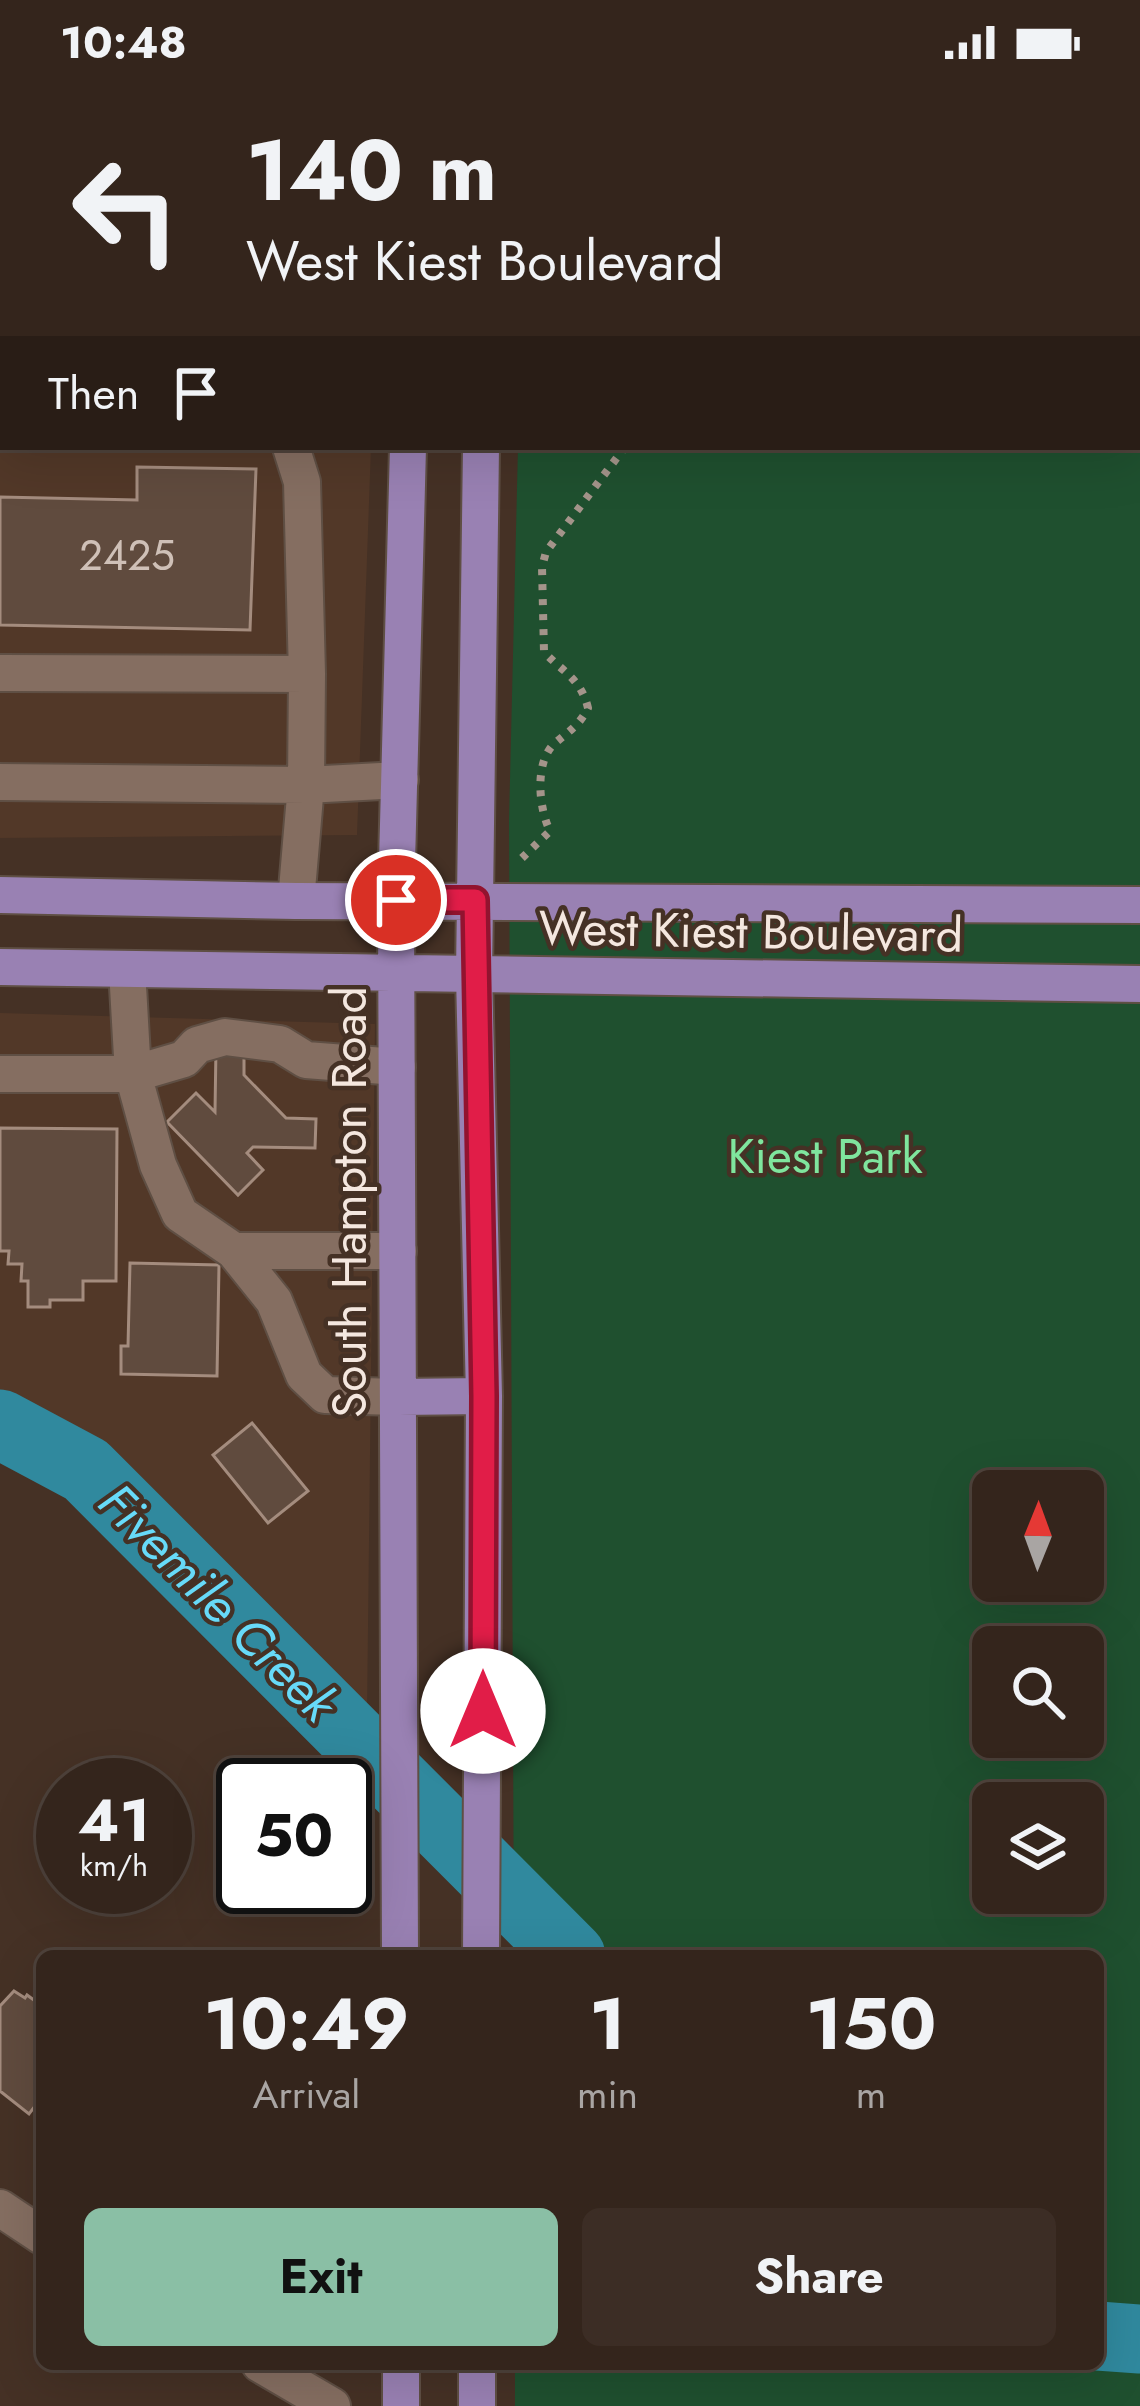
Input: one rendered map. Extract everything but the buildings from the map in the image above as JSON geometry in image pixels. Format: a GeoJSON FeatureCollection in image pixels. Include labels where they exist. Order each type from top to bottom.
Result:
{"type":"FeatureCollection","features":[{"type":"Feature","properties":{"kind":"main road","name":"South Hampton Road"},"geometry":{"type":"LineString","coordinates":[[400,1950],[396,900],[408,450]]}},
{"type":"Feature","properties":{"kind":"main road"},"geometry":{"type":"LineString","coordinates":[[481,1950],[484,1396],[474,975],[482,450]]}},
{"type":"Feature","properties":{"kind":"main road","name":"West Kiest Boulevard"},"geometry":{"type":"LineString","coordinates":[[0,895],[1140,905]]}},
{"type":"Feature","properties":{"kind":"main road","name":"West Kiest Boulevard"},"geometry":{"type":"LineString","coordinates":[[0,967],[1140,984]]}},
{"type":"Feature","properties":{"kind":"main road"},"geometry":{"type":"LineString","coordinates":[[398,1396],[484,1396]]}},
{"type":"Feature","properties":{"kind":"main road"},"geometry":{"type":"LineString","coordinates":[[401,2370],[401,2406]]}},
{"type":"Feature","properties":{"kind":"main road"},"geometry":{"type":"LineString","coordinates":[[477,2370],[477,2406]]}},
{"type":"Feature","properties":{"kind":"street"},"geometry":{"type":"LineString","coordinates":[[292,450],[302,482],[307,674],[306,784],[296,901]]}},
{"type":"Feature","properties":{"kind":"street"},"geometry":{"type":"LineString","coordinates":[[0,674],[307,674]]}},
{"type":"Feature","properties":{"kind":"street"},"geometry":{"type":"LineString","coordinates":[[0,782],[400,780]]}},
{"type":"Feature","properties":{"kind":"street"},"geometry":{"type":"LineString","coordinates":[[128,969],[133,1074],[158,1165],[180,1214],[234,1251],[274,1301],[304,1375],[325,1395],[398,1396]]}},
{"type":"Feature","properties":{"kind":"street"},"geometry":{"type":"LineString","coordinates":[[0,1074],[133,1074],[184,1060],[197,1046],[225,1037],[280,1044],[306,1060],[397,1067]]}},
{"type":"Feature","properties":{"kind":"street"},"geometry":{"type":"LineString","coordinates":[[234,1251],[398,1251]]}},
{"type":"Feature","properties":{"kind":"street"},"geometry":{"type":"LineString","coordinates":[[0,2208],[36,2232]]}},
{"type":"Feature","properties":{"kind":"street"},"geometry":{"type":"LineString","coordinates":[[270,2370],[332,2406]]}},
{"type":"Feature","properties":{"kind":"path"},"geometry":{"type":"LineString","coordinates":[[522,858],[550,831],[541,813],[542,766],[549,747],[579,726],[588,708],[584,689],[574,676],[544,652],[542,567],[556,537],[623,450]]}},
{"type":"Feature","properties":{"kind":"shaded area"},"geometry":{"type":"Polygon","coordinates":[[[0,450],[371,450],[357,835],[0,838],[0,450]]]}},
{"type":"Feature","properties":{"kind":"shaded area"},"geometry":{"type":"Polygon","coordinates":[[[0,1013],[375,1024],[366,1758],[334,1758],[164,1546],[0,1423],[0,1013]]]}},
{"type":"Feature","properties":{"kind":"green space","name":"Kiest Park"},"geometry":{"type":"Polygon","coordinates":[[[518,450],[1140,450],[1140,2406],[515,2406],[515,2370],[1104,2370],[1104,1950],[514,1950],[509,821],[518,450]]]}},
{"type":"Feature","properties":{"kind":"waterway","name":"Fivemile Creek"},"geometry":{"type":"LineString","coordinates":[[0,1424],[86,1470],[565,1950]]}},
{"type":"Feature","properties":{"kind":"waterway","name":"Fivemile Creek"},"geometry":{"type":"LineString","coordinates":[[1104,2336],[1140,2339]]}},
{"type":"Feature","properties":{"kind":"route"},"geometry":{"type":"LineString","coordinates":[[396,900],[475,900],[484,1396],[483,1711]]}}]}
